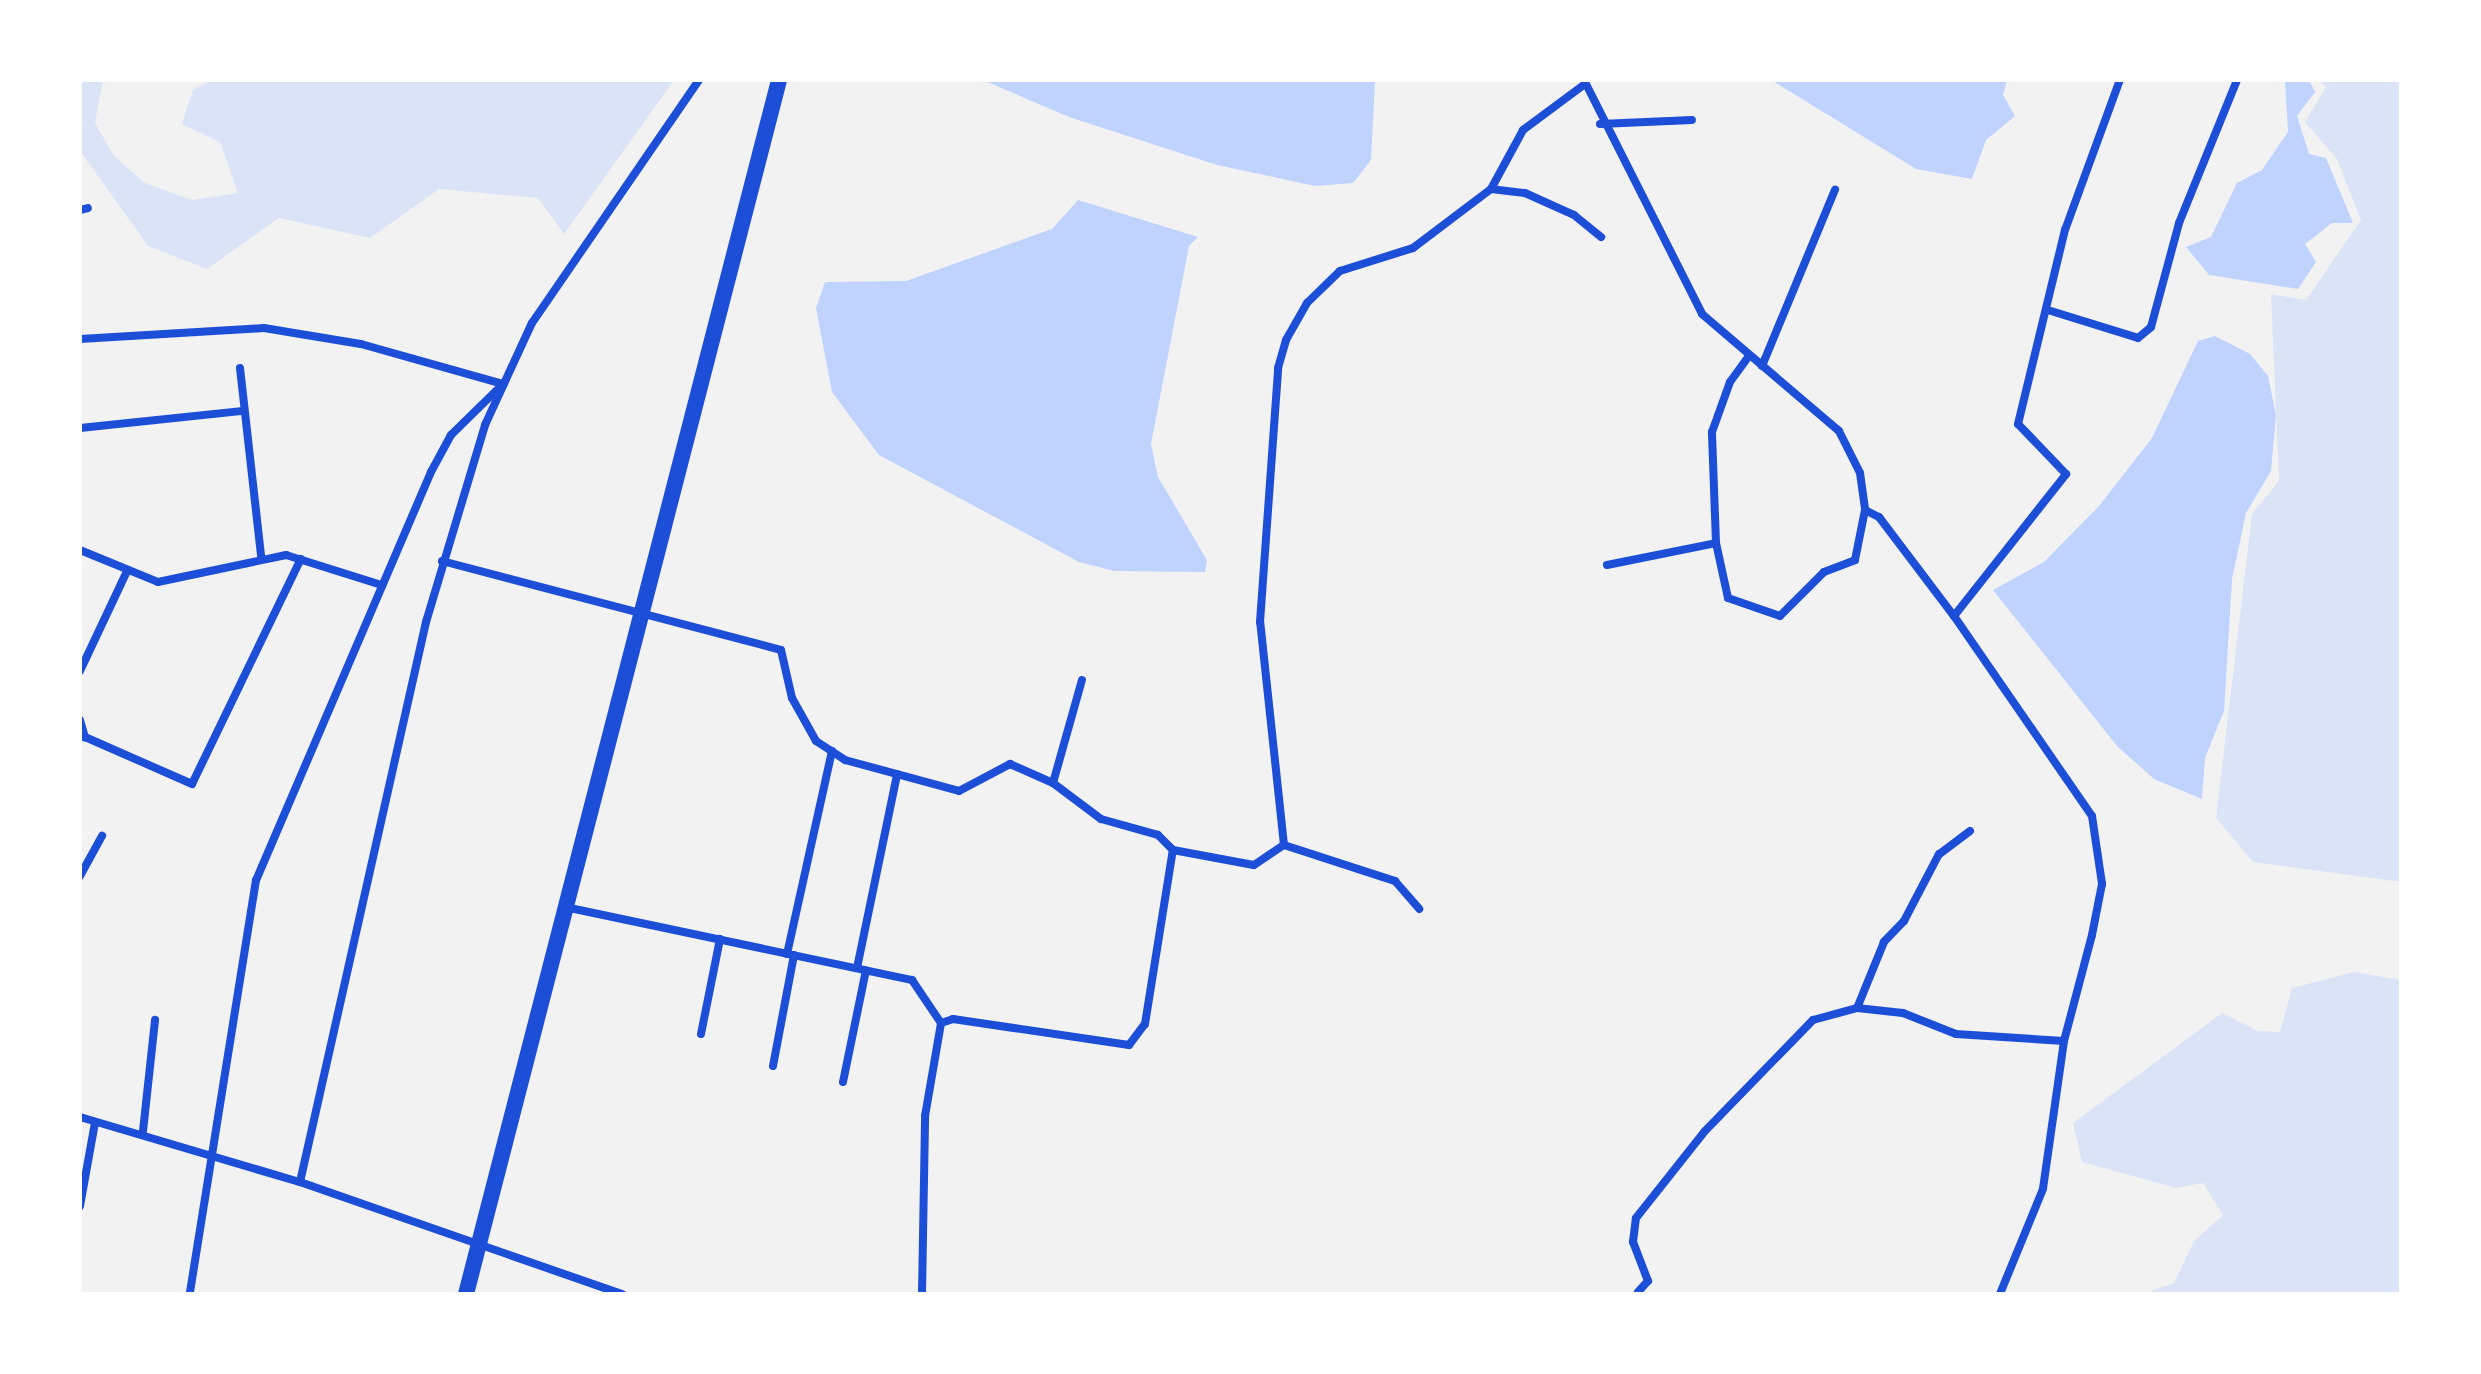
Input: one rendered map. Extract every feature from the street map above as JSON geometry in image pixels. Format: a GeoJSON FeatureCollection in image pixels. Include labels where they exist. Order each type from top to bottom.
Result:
{"type":"FeatureCollection","features":[{"type":"Feature","properties":{"kind":"main road"},"geometry":{"type":"LineString","coordinates":[[466,1294],[779,80]]}},
{"type":"Feature","properties":{"kind":"street"},"geometry":{"type":"LineString","coordinates":[[300,1182],[442,561],[503,384],[576,254],[699,80]]}},
{"type":"Feature","properties":{"kind":"street"},"geometry":{"type":"LineString","coordinates":[[1954,616],[2066,474],[2018,424],[2051,311],[2065,230],[2120,80]]}},
{"type":"Feature","properties":{"kind":"street"},"geometry":{"type":"LineString","coordinates":[[2051,311],[2138,338],[2151,327],[2179,223],[2237,80]]}},
{"type":"Feature","properties":{"kind":"street"},"geometry":{"type":"LineString","coordinates":[[1284,845],[1260,622],[1278,368],[1286,340],[1307,303],[1340,271],[1413,248],[1491,189],[1523,130],[1584,82],[1600,124],[1665,232],[1686,289],[1749,356],[1839,431],[1860,473],[1865,510],[1855,560],[1824,572],[1780,616],[1728,598],[1716,543],[1712,432],[1730,382],[1749,356]]}},
{"type":"Feature","properties":{"kind":"street"},"geometry":{"type":"LineString","coordinates":[[1600,124],[1692,120]]}},
{"type":"Feature","properties":{"kind":"street"},"geometry":{"type":"LineString","coordinates":[[1491,189],[1537,199],[1601,237]]}},
{"type":"Feature","properties":{"kind":"street"},"geometry":{"type":"LineString","coordinates":[[1762,366],[1835,190]]}},
{"type":"Feature","properties":{"kind":"street"},"geometry":{"type":"LineString","coordinates":[[80,339],[264,328],[361,344],[503,384]]}},
{"type":"Feature","properties":{"kind":"street"},"geometry":{"type":"LineString","coordinates":[[240,368],[261,556]]}},
{"type":"Feature","properties":{"kind":"street"},"geometry":{"type":"LineString","coordinates":[[190,1294],[256,880],[382,585],[451,435],[503,384]]}},
{"type":"Feature","properties":{"kind":"street"},"geometry":{"type":"LineString","coordinates":[[80,428],[243,411]]}},
{"type":"Feature","properties":{"kind":"street"},"geometry":{"type":"LineString","coordinates":[[1865,510],[1879,517],[1954,616],[2099,837],[2099,897],[2064,1041],[2043,1189],[2000,1294]]}},
{"type":"Feature","properties":{"kind":"street"},"geometry":{"type":"LineString","coordinates":[[1607,565],[1716,543]]}},
{"type":"Feature","properties":{"kind":"street"},"geometry":{"type":"LineString","coordinates":[[80,550],[158,582],[261,556],[301,559],[382,585]]}},
{"type":"Feature","properties":{"kind":"street"},"geometry":{"type":"LineString","coordinates":[[80,720],[85,737],[192,784],[301,559]]}},
{"type":"Feature","properties":{"kind":"street"},"geometry":{"type":"LineString","coordinates":[[442,561],[781,650],[792,698],[816,741],[832,751],[897,774],[959,791],[1010,764],[1053,783],[1074,805],[1158,835],[1173,850],[1254,865],[1284,845]]}},
{"type":"Feature","properties":{"kind":"street"},"geometry":{"type":"LineString","coordinates":[[80,671],[127,571]]}},
{"type":"Feature","properties":{"kind":"street"},"geometry":{"type":"LineString","coordinates":[[1053,783],[1082,680]]}},
{"type":"Feature","properties":{"kind":"street"},"geometry":{"type":"LineString","coordinates":[[773,1066],[790,954],[832,751]]}},
{"type":"Feature","properties":{"kind":"street"},"geometry":{"type":"LineString","coordinates":[[843,1082],[897,774]]}},
{"type":"Feature","properties":{"kind":"street"},"geometry":{"type":"LineString","coordinates":[[1857,1008],[1884,942],[1939,854],[1970,831]]}},
{"type":"Feature","properties":{"kind":"street"},"geometry":{"type":"LineString","coordinates":[[80,876],[102,836]]}},
{"type":"Feature","properties":{"kind":"street"},"geometry":{"type":"LineString","coordinates":[[1284,845],[1395,881],[1419,909]]}},
{"type":"Feature","properties":{"kind":"street"},"geometry":{"type":"LineString","coordinates":[[941,1023],[953,1019],[1129,1045],[1145,1024],[1173,850]]}},
{"type":"Feature","properties":{"kind":"street"},"geometry":{"type":"LineString","coordinates":[[565,907],[912,980],[941,1023],[925,1116],[922,1294]]}},
{"type":"Feature","properties":{"kind":"street"},"geometry":{"type":"LineString","coordinates":[[701,1034],[720,939]]}},
{"type":"Feature","properties":{"kind":"street"},"geometry":{"type":"LineString","coordinates":[[1638,1292],[1648,1281],[1633,1242],[1636,1218],[1705,1131],[1813,1020],[1857,1008],[1903,1013],[1956,1034],[2064,1041]]}},
{"type":"Feature","properties":{"kind":"street"},"geometry":{"type":"LineString","coordinates":[[143,1131],[155,1020]]}},
{"type":"Feature","properties":{"kind":"street"},"geometry":{"type":"LineString","coordinates":[[80,1117],[95,1123],[143,1131],[300,1182],[622,1294]]}},
{"type":"Feature","properties":{"kind":"street"},"geometry":{"type":"LineString","coordinates":[[80,1206],[95,1123]]}},
{"type":"Feature","properties":{"kind":"shaded area"},"geometry":{"type":"Polygon","coordinates":[[[80,80],[103,80],[95,123],[114,156],[145,183],[192,200],[238,193],[220,142],[182,124],[193,90],[212,80],[674,80],[564,234],[538,198],[439,189],[370,238],[279,218],[207,269],[148,246],[80,151],[80,80]]]}},
{"type":"Feature","properties":{"kind":"shaded area"},"geometry":{"type":"Polygon","coordinates":[[[2319,80],[2401,80],[2401,882],[2253,862],[2216,818],[2252,514],[2279,481],[2271,294],[2306,300],[2361,220],[2337,159],[2305,122],[2326,87],[2319,80]]]}},
{"type":"Feature","properties":{"kind":"shaded area"},"geometry":{"type":"Polygon","coordinates":[[[2354,972],[2401,980],[2401,1294],[2143,1294],[2174,1283],[2194,1241],[2223,1215],[2203,1183],[2176,1188],[2082,1162],[2073,1123],[2222,1013],[2258,1031],[2280,1032],[2292,988],[2354,972]]]}},
{"type":"Feature","properties":{"kind":"water"},"geometry":{"type":"Polygon","coordinates":[[[983,80],[1375,80],[1371,160],[1353,183],[1315,186],[1217,165],[1069,117],[983,80]]]}},
{"type":"Feature","properties":{"kind":"water"},"geometry":{"type":"Polygon","coordinates":[[[1771,80],[2007,80],[2003,95],[2015,116],[1986,140],[1972,179],[1916,169],[1771,80]]]}},
{"type":"Feature","properties":{"kind":"water"},"geometry":{"type":"Polygon","coordinates":[[[2285,80],[2309,80],[2315,92],[2297,116],[2309,154],[2326,158],[2353,223],[2332,223],[2305,244],[2316,262],[2298,289],[2209,275],[2186,247],[2211,237],[2237,183],[2262,170],[2288,132],[2285,80]]]}},
{"type":"Feature","properties":{"kind":"water"},"geometry":{"type":"Polygon","coordinates":[[[1078,200],[1198,237],[1189,246],[1151,444],[1158,477],[1207,560],[1205,572],[1114,571],[1079,562],[879,455],[832,392],[816,308],[825,282],[906,281],[1052,229],[1078,200]]]}},
{"type":"Feature","properties":{"kind":"water"},"geometry":{"type":"Polygon","coordinates":[[[2215,336],[2250,354],[2268,376],[2276,415],[2271,471],[2246,513],[2232,579],[2224,711],[2205,758],[2202,799],[2154,779],[2117,746],[1993,590],[2044,562],[2099,506],[2152,438],[2198,341],[2215,336]]]}}]}
